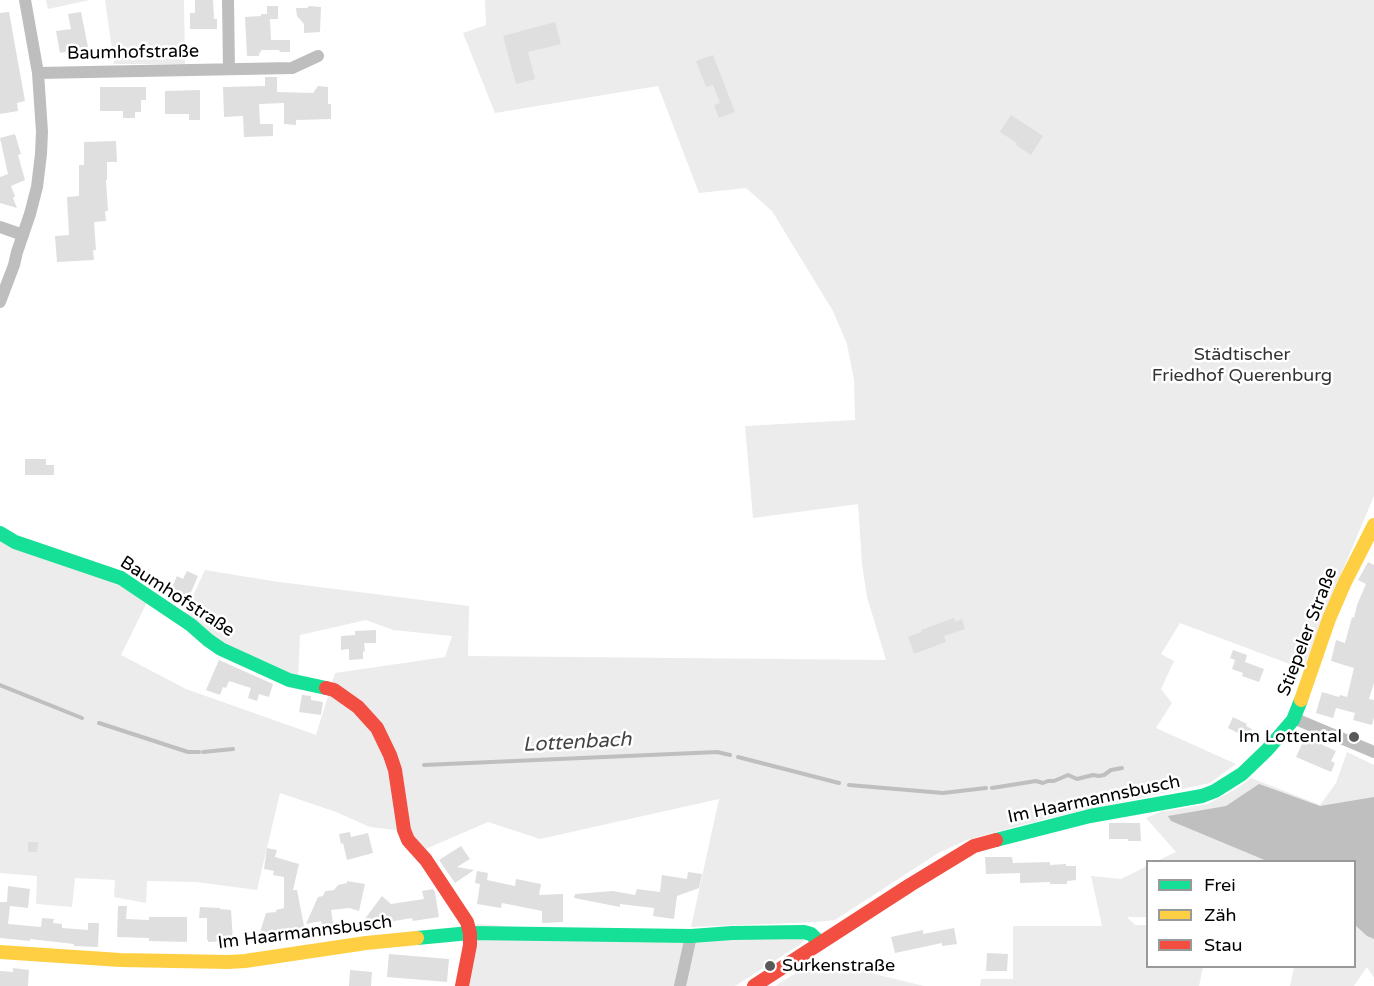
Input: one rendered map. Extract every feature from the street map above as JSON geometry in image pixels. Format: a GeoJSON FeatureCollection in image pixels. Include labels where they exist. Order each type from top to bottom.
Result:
{"type":"FeatureCollection","features":[{"type":"Feature","properties":{"kind":"street"},"geometry":{"type":"LineString","coordinates":[[0,302],[30,214],[37,187],[41,154],[42,132],[38,73],[26,0]]}},
{"type":"Feature","properties":{"kind":"street"},"geometry":{"type":"LineString","coordinates":[[228,0],[229,69]]}},
{"type":"Feature","properties":{"kind":"street","name":"Baumhofstraße"},"geometry":{"type":"LineString","coordinates":[[38,73],[292,68],[318,56]]}},
{"type":"Feature","properties":{"kind":"street"},"geometry":{"type":"LineString","coordinates":[[0,227],[23,235]]}},
{"type":"Feature","properties":{"kind":"street","name":"Stiepeler Straße"},"geometry":{"type":"LineString","coordinates":[[1293,720],[1329,619],[1374,525]]}},
{"type":"Feature","properties":{"kind":"street","name":"Baumhofstraße"},"geometry":{"type":"LineString","coordinates":[[0,534],[15,542],[121,578],[191,625],[221,649],[289,680],[334,690],[358,707],[377,728],[390,754],[395,770],[404,830],[408,840],[445,886],[467,922],[470,933]]}},
{"type":"Feature","properties":{"kind":"street"},"geometry":{"type":"LineString","coordinates":[[1293,720],[1298,720],[1374,752]]}},
{"type":"Feature","properties":{"kind":"street","name":"Im Haarmannsbusch"},"geometry":{"type":"LineString","coordinates":[[0,952],[120,960],[228,962],[366,943],[470,933],[691,936],[804,932],[811,934],[820,943],[974,846],[1090,816],[1188,799],[1215,791],[1255,763],[1293,720]]}},
{"type":"Feature","properties":{"kind":"street"},"geometry":{"type":"LineString","coordinates":[[462,986],[470,933]]}},
{"type":"Feature","properties":{"kind":"street"},"geometry":{"type":"LineString","coordinates":[[680,986],[691,936]]}},
{"type":"Feature","properties":{"kind":"street"},"geometry":{"type":"LineString","coordinates":[[754,986],[820,943]]}},
{"type":"Feature","properties":{"kind":"green space"},"geometry":{"type":"Polygon","coordinates":[[[46,0],[90,0],[48,9],[46,0]]]}},
{"type":"Feature","properties":{"kind":"green space"},"geometry":{"type":"Polygon","coordinates":[[[105,0],[184,0],[185,64],[114,64],[105,0]]]}},
{"type":"Feature","properties":{"kind":"green space","name":"Städtischer Friedhof Querenburg"},"geometry":{"type":"Polygon","coordinates":[[[485,0],[1374,0],[1374,496],[1303,669],[1180,623],[1161,654],[1174,661],[1161,689],[1172,703],[1156,728],[1236,764],[1210,783],[1048,818],[967,840],[940,852],[835,920],[815,922],[691,927],[719,799],[540,839],[488,822],[421,851],[411,832],[370,827],[336,812],[280,793],[257,890],[196,882],[147,881],[146,903],[114,897],[115,880],[75,878],[72,907],[36,904],[37,876],[0,873],[0,536],[115,579],[148,600],[121,655],[186,689],[316,735],[335,673],[445,657],[452,636],[393,630],[366,620],[300,635],[298,679],[212,641],[183,617],[205,570],[272,581],[469,606],[468,656],[886,660],[867,597],[858,504],[753,518],[745,426],[855,420],[854,380],[847,344],[833,311],[772,211],[746,188],[699,193],[658,86],[495,113],[463,33],[486,25],[485,0]]]}},
{"type":"Feature","properties":{"kind":"green space"},"geometry":{"type":"Polygon","coordinates":[[[1347,752],[1374,765],[1374,978],[1367,967],[1354,986],[1290,986],[1294,968],[1356,968],[1356,860],[1159,860],[1176,852],[1146,818],[1160,812],[1208,804],[1251,778],[1320,805],[1336,783],[1347,752]]]}},
{"type":"Feature","properties":{"kind":"green space"},"geometry":{"type":"Polygon","coordinates":[[[1146,866],[1146,917],[1127,917],[1135,925],[1146,925],[1146,968],[1203,968],[1199,986],[980,986],[981,979],[1013,979],[1013,926],[1102,926],[1091,876],[1121,879],[1146,866]]]}},
{"type":"Feature","properties":{"kind":"green space"},"geometry":{"type":"Polygon","coordinates":[[[477,924],[696,940],[806,938],[801,944],[735,986],[466,986],[477,924]]]}},
{"type":"Feature","properties":{"kind":"green space"},"geometry":{"type":"Polygon","coordinates":[[[817,960],[924,986],[775,986],[817,960]]]}},
{"type":"Feature","properties":{"kind":"shaded area"},"geometry":{"type":"Polygon","coordinates":[[[1259,784],[1320,806],[1374,797],[1374,939],[1356,926],[1356,860],[1265,860],[1171,821],[1168,816],[1226,806],[1259,784]]]}},
{"type":"Feature","properties":{"kind":"building"},"geometry":{"type":"Polygon","coordinates":[[[195,0],[213,0],[217,29],[190,29],[190,13],[195,13],[195,0]]]}},
{"type":"Feature","properties":{"kind":"building"},"geometry":{"type":"Polygon","coordinates":[[[267,6],[278,6],[278,19],[270,19],[271,40],[290,40],[290,52],[261,50],[259,56],[247,56],[245,17],[267,14],[267,6]]]}},
{"type":"Feature","properties":{"kind":"building"},"geometry":{"type":"Polygon","coordinates":[[[321,7],[320,32],[304,33],[304,24],[297,16],[296,8],[321,7]]]}},
{"type":"Feature","properties":{"kind":"building"},"geometry":{"type":"Polygon","coordinates":[[[9,12],[25,101],[17,103],[18,111],[0,114],[0,13],[9,12]]]}},
{"type":"Feature","properties":{"kind":"building"},"geometry":{"type":"Polygon","coordinates":[[[81,12],[88,47],[60,53],[56,31],[71,29],[68,14],[81,12]]]}},
{"type":"Feature","properties":{"kind":"building"},"geometry":{"type":"Polygon","coordinates":[[[555,22],[561,44],[528,52],[535,79],[516,84],[503,36],[555,22]]]}},
{"type":"Feature","properties":{"kind":"building"},"geometry":{"type":"Polygon","coordinates":[[[713,55],[735,112],[719,118],[714,105],[720,103],[713,85],[706,87],[696,61],[713,55]]]}},
{"type":"Feature","properties":{"kind":"building"},"geometry":{"type":"Polygon","coordinates":[[[265,77],[277,77],[277,92],[313,93],[318,86],[328,87],[331,119],[296,120],[296,125],[284,124],[284,103],[259,104],[260,124],[273,124],[273,136],[244,137],[243,116],[224,117],[223,87],[265,86],[265,77]]]}},
{"type":"Feature","properties":{"kind":"building"},"geometry":{"type":"Polygon","coordinates":[[[100,87],[146,87],[146,100],[141,100],[141,112],[135,112],[135,118],[123,118],[123,111],[100,111],[100,87]]]}},
{"type":"Feature","properties":{"kind":"building"},"geometry":{"type":"Polygon","coordinates":[[[200,90],[200,120],[189,120],[189,114],[165,114],[165,91],[200,90]]]}},
{"type":"Feature","properties":{"kind":"building"},"geometry":{"type":"Polygon","coordinates":[[[1011,115],[1043,136],[1031,155],[1000,132],[1011,115]]]}},
{"type":"Feature","properties":{"kind":"building"},"geometry":{"type":"Polygon","coordinates":[[[15,134],[25,180],[11,186],[17,208],[0,203],[0,177],[8,174],[0,138],[15,134]]]}},
{"type":"Feature","properties":{"kind":"building"},"geometry":{"type":"Polygon","coordinates":[[[116,141],[117,162],[107,162],[108,211],[105,211],[106,221],[94,222],[96,250],[93,250],[94,260],[57,262],[55,236],[69,235],[67,197],[79,196],[79,165],[84,165],[84,142],[116,141]]]}},
{"type":"Feature","properties":{"kind":"building"},"geometry":{"type":"Polygon","coordinates":[[[25,459],[46,459],[46,465],[54,465],[54,475],[25,475],[25,459]]]}},
{"type":"Feature","properties":{"kind":"building"},"geometry":{"type":"Polygon","coordinates":[[[1368,562],[1374,565],[1374,683],[1369,699],[1374,700],[1372,725],[1353,720],[1355,713],[1336,708],[1333,718],[1316,713],[1322,692],[1347,697],[1354,668],[1331,661],[1336,640],[1345,643],[1352,617],[1354,618],[1366,584],[1358,580],[1368,562]]]}},
{"type":"Feature","properties":{"kind":"building"},"geometry":{"type":"Polygon","coordinates":[[[187,571],[198,576],[185,606],[168,597],[177,576],[183,579],[187,571]]]}},
{"type":"Feature","properties":{"kind":"building"},"geometry":{"type":"Polygon","coordinates":[[[954,618],[955,622],[962,619],[965,629],[944,636],[946,642],[914,654],[908,637],[954,618]]]}},
{"type":"Feature","properties":{"kind":"building"},"geometry":{"type":"Polygon","coordinates":[[[376,630],[376,643],[364,643],[363,659],[349,660],[349,649],[341,650],[341,636],[355,635],[355,631],[376,630]]]}},
{"type":"Feature","properties":{"kind":"building"},"geometry":{"type":"Polygon","coordinates":[[[1233,650],[1247,655],[1245,662],[1264,669],[1259,682],[1242,676],[1243,673],[1232,669],[1235,660],[1230,658],[1233,650]]]}},
{"type":"Feature","properties":{"kind":"building"},"geometry":{"type":"Polygon","coordinates":[[[219,660],[273,684],[269,697],[259,694],[257,701],[248,698],[251,688],[229,681],[226,688],[223,687],[220,695],[206,690],[219,660]]]}},
{"type":"Feature","properties":{"kind":"building"},"geometry":{"type":"Polygon","coordinates":[[[302,695],[311,696],[311,700],[323,702],[321,715],[299,712],[302,695]]]}},
{"type":"Feature","properties":{"kind":"building"},"geometry":{"type":"Polygon","coordinates":[[[1233,717],[1252,729],[1248,738],[1228,728],[1233,717]]]}},
{"type":"Feature","properties":{"kind":"building"},"geometry":{"type":"Polygon","coordinates":[[[1305,737],[1336,751],[1331,761],[1335,763],[1331,772],[1296,757],[1305,737]]]}},
{"type":"Feature","properties":{"kind":"building"},"geometry":{"type":"Polygon","coordinates":[[[1109,823],[1140,823],[1141,841],[1109,839],[1109,823]]]}},
{"type":"Feature","properties":{"kind":"building"},"geometry":{"type":"Polygon","coordinates":[[[350,832],[351,837],[368,833],[373,853],[347,860],[339,834],[350,832]]]}},
{"type":"Feature","properties":{"kind":"building"},"geometry":{"type":"Polygon","coordinates":[[[28,842],[38,842],[37,852],[28,852],[28,842]]]}},
{"type":"Feature","properties":{"kind":"building"},"geometry":{"type":"Polygon","coordinates":[[[461,846],[470,859],[457,867],[474,870],[455,883],[439,860],[461,846]]]}},
{"type":"Feature","properties":{"kind":"building"},"geometry":{"type":"Polygon","coordinates":[[[267,848],[277,850],[275,857],[299,864],[293,890],[297,890],[305,931],[263,938],[261,929],[266,913],[284,908],[284,877],[273,875],[274,871],[264,869],[267,848]]]}},
{"type":"Feature","properties":{"kind":"building"},"geometry":{"type":"Polygon","coordinates":[[[985,857],[1012,857],[1013,863],[1050,862],[1050,865],[1076,866],[1076,880],[1067,881],[1067,884],[1020,883],[1020,873],[986,874],[985,857]]]}},
{"type":"Feature","properties":{"kind":"building"},"geometry":{"type":"Polygon","coordinates":[[[477,871],[488,873],[487,880],[515,886],[516,879],[541,884],[539,895],[563,894],[563,922],[542,923],[542,911],[502,903],[501,908],[477,904],[480,884],[475,883],[477,871]]]}},
{"type":"Feature","properties":{"kind":"building"},"geometry":{"type":"Polygon","coordinates":[[[688,872],[702,874],[699,888],[677,896],[674,919],[653,916],[654,908],[620,904],[620,907],[574,898],[575,894],[613,891],[635,895],[637,889],[660,892],[662,875],[687,879],[688,872]]]}},
{"type":"Feature","properties":{"kind":"building"},"geometry":{"type":"Polygon","coordinates":[[[347,881],[365,884],[359,911],[349,908],[331,910],[334,930],[324,931],[321,921],[306,924],[318,897],[323,896],[325,891],[334,890],[338,885],[347,883],[347,881]]]}},
{"type":"Feature","properties":{"kind":"building"},"geometry":{"type":"Polygon","coordinates":[[[8,886],[30,889],[28,908],[10,906],[8,924],[41,927],[42,918],[54,919],[53,923],[62,924],[62,928],[88,930],[88,923],[99,923],[98,947],[0,938],[0,902],[7,902],[8,886]]]}},
{"type":"Feature","properties":{"kind":"building"},"geometry":{"type":"Polygon","coordinates":[[[433,889],[439,917],[413,921],[412,918],[365,926],[364,920],[382,896],[391,904],[424,899],[422,891],[433,889]]]}},
{"type":"Feature","properties":{"kind":"building"},"geometry":{"type":"Polygon","coordinates":[[[118,906],[127,906],[126,919],[187,917],[187,942],[117,937],[118,906]]]}},
{"type":"Feature","properties":{"kind":"building"},"geometry":{"type":"Polygon","coordinates":[[[200,907],[231,910],[233,941],[208,942],[207,918],[199,918],[200,907]]]}},
{"type":"Feature","properties":{"kind":"building"},"geometry":{"type":"Polygon","coordinates":[[[954,928],[957,944],[942,946],[942,943],[895,953],[891,937],[923,930],[923,934],[954,928]]]}},
{"type":"Feature","properties":{"kind":"building"},"geometry":{"type":"Polygon","coordinates":[[[987,953],[1008,954],[1007,971],[986,971],[987,953]]]}},
{"type":"Feature","properties":{"kind":"building"},"geometry":{"type":"Polygon","coordinates":[[[389,954],[449,959],[447,982],[387,977],[389,954]]]}},
{"type":"Feature","properties":{"kind":"building"},"geometry":{"type":"Polygon","coordinates":[[[13,968],[29,970],[28,986],[0,986],[0,971],[13,972],[13,968]]]}},
{"type":"Feature","properties":{"kind":"building"},"geometry":{"type":"Polygon","coordinates":[[[350,970],[372,972],[371,986],[349,986],[350,970]]]}},
{"type":"Feature","properties":{"kind":"waterway","name":"Lottenbach"},"geometry":{"type":"LineString","coordinates":[[0,685],[82,718]]}},
{"type":"Feature","properties":{"kind":"waterway","name":"Lottenbach"},"geometry":{"type":"LineString","coordinates":[[99,723],[188,752],[199,752]]}},
{"type":"Feature","properties":{"kind":"waterway","name":"Lottenbach"},"geometry":{"type":"LineString","coordinates":[[203,752],[233,749]]}},
{"type":"Feature","properties":{"kind":"waterway","name":"Lottenbach"},"geometry":{"type":"LineString","coordinates":[[424,765],[717,752],[730,755]]}},
{"type":"Feature","properties":{"kind":"waterway","name":"Lottenbach"},"geometry":{"type":"LineString","coordinates":[[738,757],[839,783]]}},
{"type":"Feature","properties":{"kind":"waterway","name":"Lottenbach"},"geometry":{"type":"LineString","coordinates":[[992,788],[1036,781],[1043,783],[1068,775],[1077,779],[1093,775],[1099,776],[1122,768]]}},
{"type":"Feature","properties":{"kind":"waterway","name":"Lottenbach"},"geometry":{"type":"LineString","coordinates":[[849,785],[943,793],[986,788]]}},
{"type":"Feature","properties":{"kind":"traffic: fast"},"geometry":{"type":"LineString","coordinates":[[0,533],[15,542],[121,578],[191,625],[221,649],[289,680],[326,688]]}},
{"type":"Feature","properties":{"kind":"traffic: fast"},"geometry":{"type":"LineString","coordinates":[[996,840],[1090,816],[1202,796],[1215,791],[1242,774],[1267,750],[1293,720],[1301,700]]}},
{"type":"Feature","properties":{"kind":"traffic: fast"},"geometry":{"type":"LineString","coordinates":[[417,938],[470,933],[691,936],[804,932],[811,934],[820,943]]}},
{"type":"Feature","properties":{"kind":"traffic: slow"},"geometry":{"type":"LineString","coordinates":[[1301,700],[1329,619],[1374,525]]}},
{"type":"Feature","properties":{"kind":"traffic: slow"},"geometry":{"type":"LineString","coordinates":[[0,952],[120,960],[228,962],[417,938]]}},
{"type":"Feature","properties":{"kind":"traffic: jam"},"geometry":{"type":"LineString","coordinates":[[326,688],[334,690],[358,707],[377,728],[395,770],[404,830],[408,840],[426,860],[467,922],[470,945],[462,986]]}},
{"type":"Feature","properties":{"kind":"traffic: jam"},"geometry":{"type":"LineString","coordinates":[[754,986],[974,846],[996,840]]}},
{"type":"Feature","properties":{"kind":"place","name":"Im Lottental"},"geometry":{"type":"Point","coordinates":[1354,737]}},
{"type":"Feature","properties":{"kind":"place","name":"Surkenstraße"},"geometry":{"type":"Point","coordinates":[770,966]}}]}
